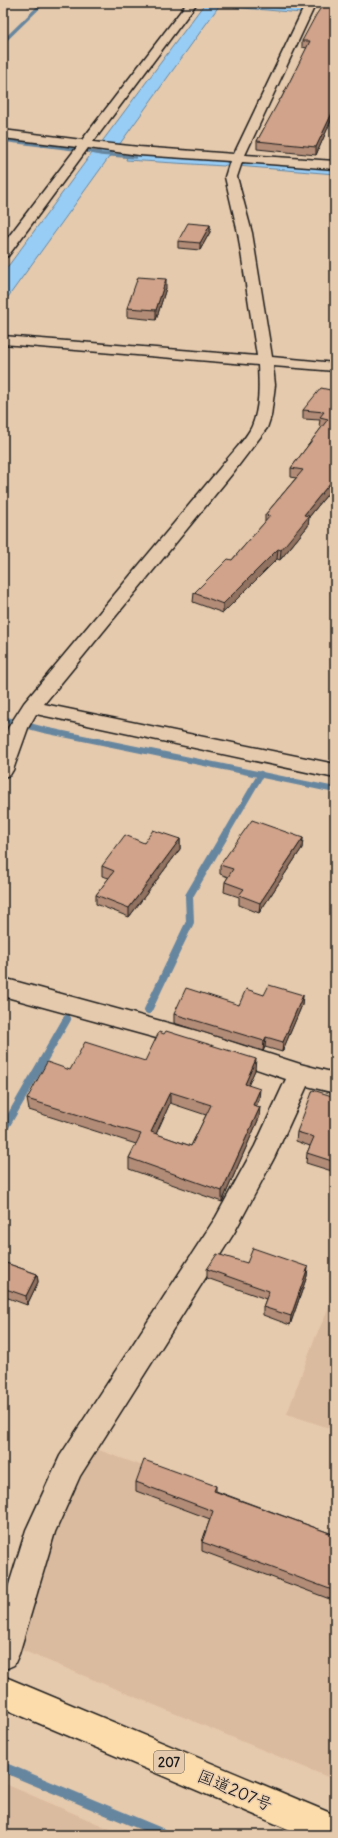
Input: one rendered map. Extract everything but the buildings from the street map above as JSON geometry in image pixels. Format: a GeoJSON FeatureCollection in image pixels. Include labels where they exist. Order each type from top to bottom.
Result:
{"type":"FeatureCollection","features":[{"type":"Feature","properties":{"kind":"highway","name":"国道207号"},"geometry":{"type":"LineString","coordinates":[[3,1692],[335,1832]]}},
{"type":"Feature","properties":{"kind":"street"},"geometry":{"type":"LineString","coordinates":[[3,253],[192,3]]}},
{"type":"Feature","properties":{"kind":"street"},"geometry":{"type":"LineString","coordinates":[[3,770],[25,717],[226,471],[259,428],[263,416],[267,385],[265,362],[245,233],[231,177],[236,162],[311,3]]}},
{"type":"Feature","properties":{"kind":"street"},"geometry":{"type":"LineString","coordinates":[[3,134],[106,148],[236,162],[335,165]]}},
{"type":"Feature","properties":{"kind":"street"},"geometry":{"type":"LineString","coordinates":[[3,340],[335,367]]}},
{"type":"Feature","properties":{"kind":"street"},"geometry":{"type":"LineString","coordinates":[[25,717],[335,771]]}},
{"type":"Feature","properties":{"kind":"street"},"geometry":{"type":"LineString","coordinates":[[3,987],[201,1041],[300,1074],[335,1083]]}},
{"type":"Feature","properties":{"kind":"street"},"geometry":{"type":"LineString","coordinates":[[3,1654],[41,1530],[70,1466],[225,1225],[265,1151],[300,1074]]}},
{"type":"Feature","properties":{"kind":"shaded area"},"geometry":{"type":"Polygon","coordinates":[[[335,1295],[335,1430],[287,1414],[314,1340],[335,1295]]]}},
{"type":"Feature","properties":{"kind":"shaded area"},"geometry":{"type":"Polygon","coordinates":[[[96,1449],[328,1533],[335,1513],[335,1780],[17,1648],[58,1518],[96,1449]]]}},
{"type":"Feature","properties":{"kind":"shaded area"},"geometry":{"type":"Polygon","coordinates":[[[3,1783],[124,1835],[3,1835],[3,1783]]]}},
{"type":"Feature","properties":{"kind":"water"},"geometry":{"type":"Polygon","coordinates":[[[205,3],[223,3],[292,9],[296,3],[307,3],[302,13],[219,6],[119,145],[113,145],[108,152],[112,153],[3,304],[3,273],[92,153],[101,151],[105,144],[101,143],[205,3]]]}},
{"type":"Feature","properties":{"kind":"water"},"geometry":{"type":"Polygon","coordinates":[[[128,154],[226,160],[226,162],[244,164],[245,162],[335,168],[335,174],[225,165],[126,160],[128,154]]]}},
{"type":"Feature","properties":{"kind":"waterway"},"geometry":{"type":"LineString","coordinates":[[3,42],[43,3]]}},
{"type":"Feature","properties":{"kind":"waterway"},"geometry":{"type":"LineString","coordinates":[[3,140],[75,149]]}},
{"type":"Feature","properties":{"kind":"waterway"},"geometry":{"type":"LineString","coordinates":[[88,151],[101,154],[135,157]]}},
{"type":"Feature","properties":{"kind":"waterway"},"geometry":{"type":"LineString","coordinates":[[3,719],[44,730],[261,775]]}},
{"type":"Feature","properties":{"kind":"waterway"},"geometry":{"type":"LineString","coordinates":[[226,834],[261,775]]}},
{"type":"Feature","properties":{"kind":"waterway"},"geometry":{"type":"LineString","coordinates":[[261,775],[335,790]]}},
{"type":"Feature","properties":{"kind":"waterway"},"geometry":{"type":"LineString","coordinates":[[148,1010],[190,922],[189,896],[226,833]]}},
{"type":"Feature","properties":{"kind":"waterway"},"geometry":{"type":"LineString","coordinates":[[3,1130],[67,1019]]}},
{"type":"Feature","properties":{"kind":"waterway"},"geometry":{"type":"LineString","coordinates":[[3,1767],[166,1835]]}}]}
